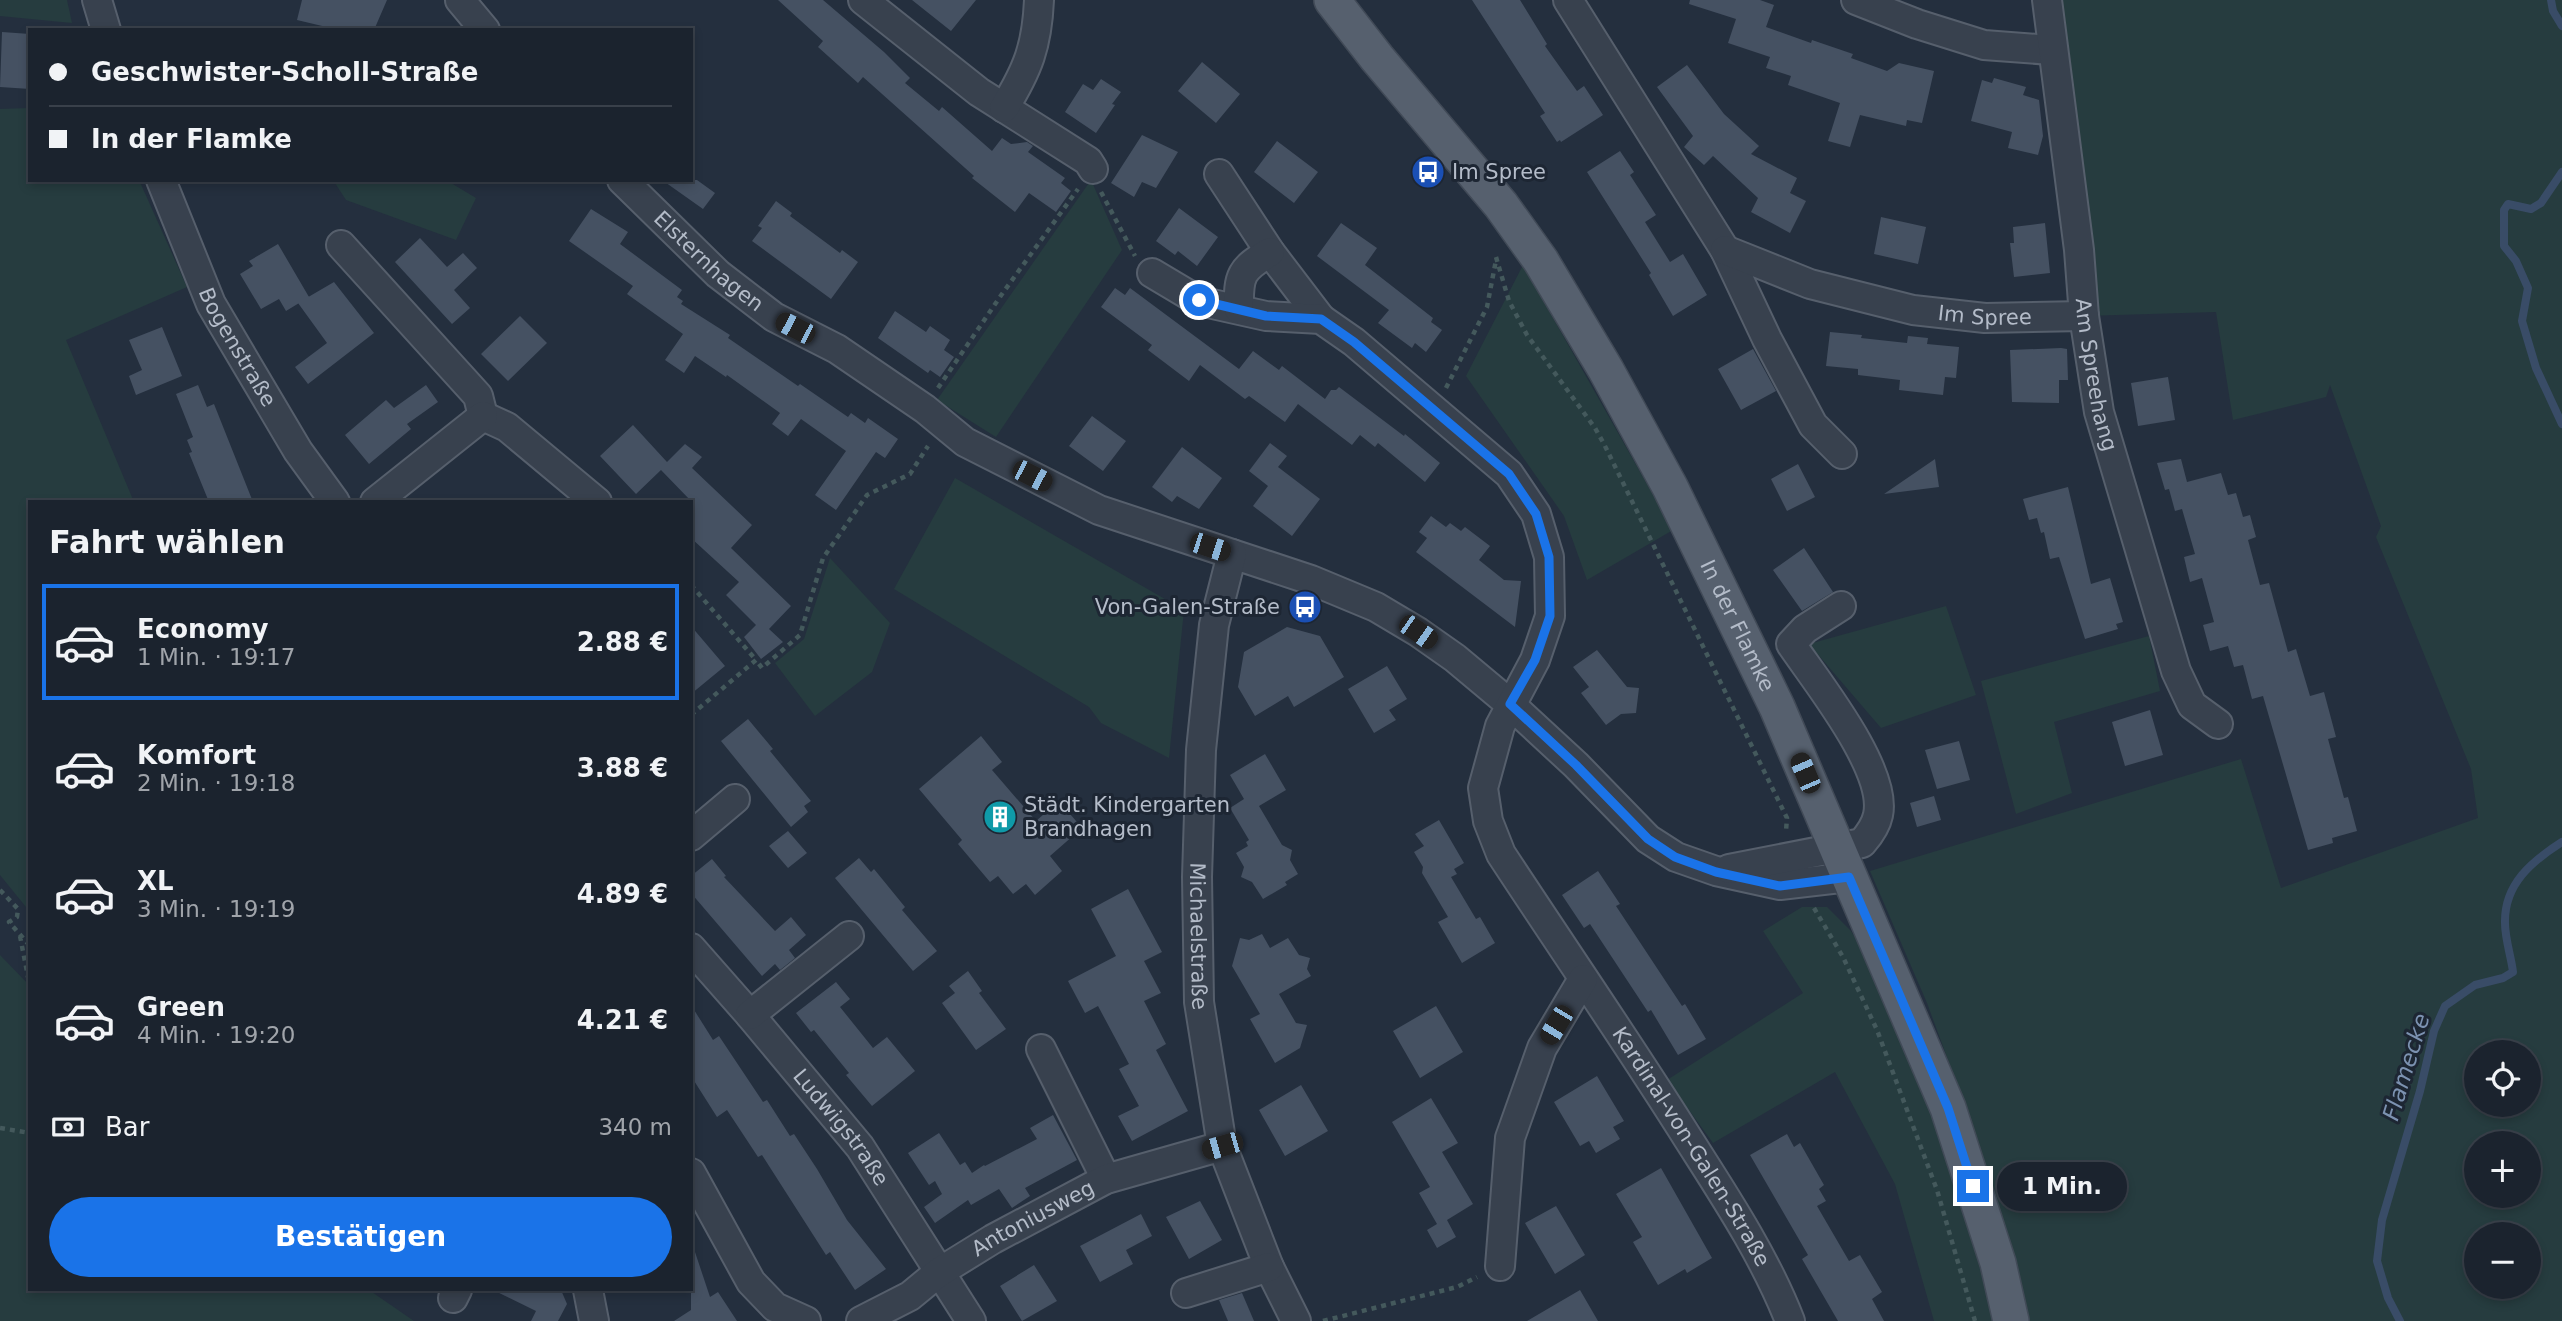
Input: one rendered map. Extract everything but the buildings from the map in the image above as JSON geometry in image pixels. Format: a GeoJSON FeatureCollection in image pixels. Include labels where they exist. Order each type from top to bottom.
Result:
{"type":"FeatureCollection","features":[{"type":"Feature","properties":{"kind":"main road","name":"In der Flamke"},"geometry":{"type":"LineString","coordinates":[[1332,0],[1377,58],[1501,205],[1541,261],[1606,370],[1670,487],[1777,707],[1948,1108],[1998,1263],[2011,1321]]}},
{"type":"Feature","properties":{"kind":"street"},"geometry":{"type":"LineString","coordinates":[[97,0],[105,28]]}},
{"type":"Feature","properties":{"kind":"street"},"geometry":{"type":"LineString","coordinates":[[460,0],[483,28]]}},
{"type":"Feature","properties":{"kind":"street"},"geometry":{"type":"LineString","coordinates":[[863,0],[979,92],[1088,161],[1093,169]]}},
{"type":"Feature","properties":{"kind":"street"},"geometry":{"type":"LineString","coordinates":[[1004,108],[1025,74],[1038,29],[1039,0]]}},
{"type":"Feature","properties":{"kind":"street"},"geometry":{"type":"LineString","coordinates":[[1568,0],[1725,250],[1767,339],[1813,425],[1842,454]]}},
{"type":"Feature","properties":{"kind":"street"},"geometry":{"type":"LineString","coordinates":[[1856,0],[1917,24],[1984,45],[2052,50]]}},
{"type":"Feature","properties":{"kind":"street","name":"Am Spreehang"},"geometry":{"type":"LineString","coordinates":[[2047,0],[2079,250],[2084,316],[2099,412],[2176,671],[2192,705],[2218,724]]}},
{"type":"Feature","properties":{"kind":"street"},"geometry":{"type":"LineString","coordinates":[[1219,174],[1270,252],[1321,319]]}},
{"type":"Feature","properties":{"kind":"street","name":"Bogenstraße"},"geometry":{"type":"LineString","coordinates":[[162,182],[211,303],[298,451],[334,500]]}},
{"type":"Feature","properties":{"kind":"street","name":"Elsternhagen"},"geometry":{"type":"LineString","coordinates":[[624,182],[718,274],[774,317],[838,349],[965,442],[1098,510],[1311,580],[1376,607],[1455,658],[1576,765],[1648,839],[1675,857],[1716,872],[1780,886],[1805,882],[1843,862]]}},
{"type":"Feature","properties":{"kind":"street"},"geometry":{"type":"LineString","coordinates":[[341,245],[478,396],[483,416]]}},
{"type":"Feature","properties":{"kind":"street","name":"Im Spree"},"geometry":{"type":"LineString","coordinates":[[1725,250],[1810,284],[1913,310],[1984,318],[2084,316]]}},
{"type":"Feature","properties":{"kind":"street"},"geometry":{"type":"LineString","coordinates":[[1239,309],[1238,284],[1250,264],[1270,252]]}},
{"type":"Feature","properties":{"kind":"street"},"geometry":{"type":"LineString","coordinates":[[1152,273],[1199,300],[1266,316],[1321,319]]}},
{"type":"Feature","properties":{"kind":"street","name":"Kardinal-von-Galen-Straße"},"geometry":{"type":"LineString","coordinates":[[1321,319],[1354,342],[1509,474],[1536,514],[1549,557],[1550,616],[1535,660],[1500,726],[1483,788],[1488,821],[1502,855],[1716,1182],[1764,1265],[1790,1321]]}},
{"type":"Feature","properties":{"kind":"street"},"geometry":{"type":"LineString","coordinates":[[378,500],[483,416]]}},
{"type":"Feature","properties":{"kind":"street"},"geometry":{"type":"LineString","coordinates":[[483,416],[506,427],[595,500]]}},
{"type":"Feature","properties":{"kind":"street","name":"Michaelstraße"},"geometry":{"type":"LineString","coordinates":[[1232,554],[1214,625],[1202,738],[1197,877],[1199,1002],[1222,1146],[1269,1267],[1296,1321]]}},
{"type":"Feature","properties":{"kind":"street"},"geometry":{"type":"LineString","coordinates":[[1716,872],[1794,856],[1843,862],[1870,833],[1878,814],[1878,793],[1867,762],[1854,736],[1791,644],[1805,629],[1841,606]]}},
{"type":"Feature","properties":{"kind":"street"},"geometry":{"type":"LineString","coordinates":[[693,834],[735,799]]}},
{"type":"Feature","properties":{"kind":"street"},"geometry":{"type":"LineString","coordinates":[[750,1015],[849,936]]}},
{"type":"Feature","properties":{"kind":"street","name":"Ludwigstraße"},"geometry":{"type":"LineString","coordinates":[[693,950],[860,1147],[971,1321]]}},
{"type":"Feature","properties":{"kind":"street"},"geometry":{"type":"LineString","coordinates":[[1500,1266],[1510,1138],[1542,1048],[1583,979]]}},
{"type":"Feature","properties":{"kind":"street"},"geometry":{"type":"LineString","coordinates":[[1041,1049],[1106,1179]]}},
{"type":"Feature","properties":{"kind":"street","name":"Antoniusweg"},"geometry":{"type":"LineString","coordinates":[[861,1321],[910,1296],[939,1273],[993,1239],[1106,1179],[1222,1146]]}},
{"type":"Feature","properties":{"kind":"street"},"geometry":{"type":"LineString","coordinates":[[693,1177],[751,1282],[775,1307],[806,1321]]}},
{"type":"Feature","properties":{"kind":"street"},"geometry":{"type":"LineString","coordinates":[[1186,1293],[1269,1267]]}},
{"type":"Feature","properties":{"kind":"street"},"geometry":{"type":"LineString","coordinates":[[588,1291],[594,1321]]}},
{"type":"Feature","properties":{"kind":"path"},"geometry":{"type":"LineString","coordinates":[[1093,169],[1094,178],[1120,231],[1134,255],[1152,273]]}},
{"type":"Feature","properties":{"kind":"path"},"geometry":{"type":"LineString","coordinates":[[693,587],[762,668],[800,635],[823,558],[867,495],[910,474],[933,417],[1002,294],[1093,169]]}},
{"type":"Feature","properties":{"kind":"path"},"geometry":{"type":"LineString","coordinates":[[1501,205],[1493,217],[1490,233],[1509,301],[1527,335],[1589,419],[1604,444],[1787,818],[1786,833],[1794,856]]}},
{"type":"Feature","properties":{"kind":"path"},"geometry":{"type":"LineString","coordinates":[[1435,410],[1487,307],[1496,257]]}},
{"type":"Feature","properties":{"kind":"path"},"geometry":{"type":"LineString","coordinates":[[693,713],[757,660]]}},
{"type":"Feature","properties":{"kind":"path"},"geometry":{"type":"LineString","coordinates":[[1805,882],[1816,915],[1843,957],[1877,1030],[1937,1190],[1975,1321]]}},
{"type":"Feature","properties":{"kind":"path"},"geometry":{"type":"LineString","coordinates":[[0,890],[18,909],[17,917],[9,922],[28,944]]}},
{"type":"Feature","properties":{"kind":"path"},"geometry":{"type":"LineString","coordinates":[[20,934],[28,976]]}},
{"type":"Feature","properties":{"kind":"path"},"geometry":{"type":"LineString","coordinates":[[0,1128],[28,1133]]}},
{"type":"Feature","properties":{"kind":"path"},"geometry":{"type":"LineString","coordinates":[[1324,1321],[1457,1287],[1500,1266]]}},
{"type":"Feature","properties":{"kind":"green space"},"geometry":{"type":"Polygon","coordinates":[[[0,0],[67,0],[72,23],[0,16],[0,0]]]}},
{"type":"Feature","properties":{"kind":"green space"},"geometry":{"type":"Polygon","coordinates":[[[2051,0],[2562,0],[2562,1321],[2027,1321],[1962,1098],[1927,1003],[1870,871],[2241,759],[2281,888],[2478,818],[2471,769],[2376,537],[2381,526],[2330,385],[2326,397],[2233,420],[2216,312],[2084,316],[2051,0]]]}},
{"type":"Feature","properties":{"kind":"green space"},"geometry":{"type":"Polygon","coordinates":[[[28,108],[28,182],[140,182],[187,287],[66,340],[133,500],[28,500],[28,910],[0,875],[0,109],[28,108]]]}},
{"type":"Feature","properties":{"kind":"green space"},"geometry":{"type":"Polygon","coordinates":[[[1091,180],[1122,250],[996,437],[937,400],[1091,180]]]}},
{"type":"Feature","properties":{"kind":"green space"},"geometry":{"type":"Polygon","coordinates":[[[334,182],[449,182],[476,198],[456,240],[346,200],[334,182]]]}},
{"type":"Feature","properties":{"kind":"green space"},"geometry":{"type":"Polygon","coordinates":[[[1523,265],[1673,530],[1587,580],[1564,516],[1466,376],[1523,265]]]}},
{"type":"Feature","properties":{"kind":"green space"},"geometry":{"type":"Polygon","coordinates":[[[955,478],[1184,610],[1169,758],[1101,723],[1089,707],[894,589],[955,478]]]}},
{"type":"Feature","properties":{"kind":"green space"},"geometry":{"type":"Polygon","coordinates":[[[830,558],[890,623],[872,672],[815,716],[775,663],[804,639],[830,558]]]}},
{"type":"Feature","properties":{"kind":"green space"},"geometry":{"type":"Polygon","coordinates":[[[1946,606],[1976,695],[1881,728],[1809,644],[1946,606]]]}},
{"type":"Feature","properties":{"kind":"green space"},"geometry":{"type":"Polygon","coordinates":[[[2149,636],[2160,691],[2054,722],[2072,793],[2016,814],[1981,681],[2149,636]]]}},
{"type":"Feature","properties":{"kind":"green space"},"geometry":{"type":"Polygon","coordinates":[[[1802,907],[1827,907],[1851,931],[1874,969],[1930,1099],[2003,1321],[1934,1321],[1895,1184],[1835,1072],[1713,1143],[1667,1080],[1803,993],[1763,931],[1802,907]]]}},
{"type":"Feature","properties":{"kind":"green space"},"geometry":{"type":"Polygon","coordinates":[[[0,955],[28,984],[28,1291],[370,1291],[414,1321],[0,1321],[0,955]]]}},
{"type":"Feature","properties":{"kind":"waterway","name":"Flamecke"},"geometry":{"type":"LineString","coordinates":[[2551,0],[2553,11],[2562,26]]}},
{"type":"Feature","properties":{"kind":"waterway","name":"Flamecke"},"geometry":{"type":"LineString","coordinates":[[2562,172],[2541,203],[2531,209],[2508,204],[2504,210],[2504,246],[2516,261],[2528,288],[2522,321],[2536,368],[2562,424]]}},
{"type":"Feature","properties":{"kind":"waterway","name":"Flamecke"},"geometry":{"type":"LineString","coordinates":[[2400,1321],[2388,1298],[2377,1261],[2382,1220],[2420,1091],[2434,1031],[2445,1006],[2475,985],[2503,978],[2513,972],[2505,929],[2509,897],[2522,875],[2540,857],[2562,842]]}},
{"type":"Feature","properties":{"kind":"place","name":"Im Spree"},"geometry":{"type":"Point","coordinates":[1428,172]}},
{"type":"Feature","properties":{"kind":"place","name":"Von-Galen-Straße"},"geometry":{"type":"Point","coordinates":[1305,607]}},
{"type":"Feature","properties":{"kind":"place","name":"Städt. Kindergarten Brandhagen"},"geometry":{"type":"Point","coordinates":[1000,817]}},
{"type":"Feature","properties":{"kind":"route"},"geometry":{"type":"LineString","coordinates":[[1199,300],[1266,316],[1321,319],[1354,342],[1509,474],[1536,514],[1549,557],[1550,616],[1535,660],[1510,704],[1576,765],[1648,839],[1675,857],[1716,872],[1780,886],[1849,877],[1948,1108],[1973,1186]]}}]}
